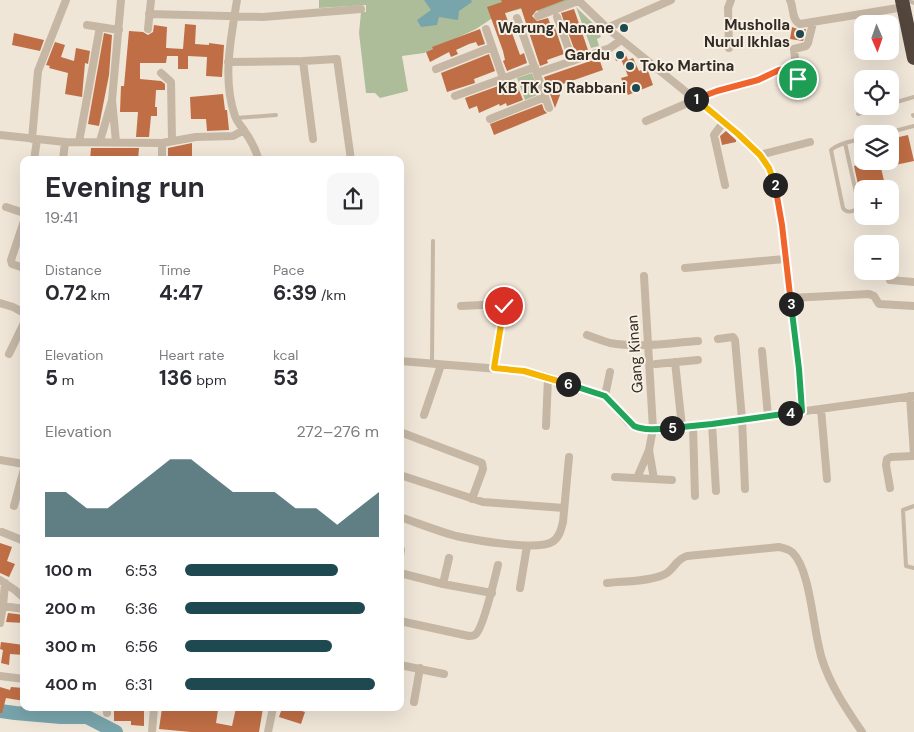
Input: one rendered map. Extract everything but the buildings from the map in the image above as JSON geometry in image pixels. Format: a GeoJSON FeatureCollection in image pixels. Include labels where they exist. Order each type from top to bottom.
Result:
{"type":"FeatureCollection","features":[{"type":"Feature","properties":{"kind":"highway"},"geometry":{"type":"LineString","coordinates":[[907,2],[914,58]]}},
{"type":"Feature","properties":{"kind":"street"},"geometry":{"type":"LineString","coordinates":[[34,156],[38,71],[66,0]]}},
{"type":"Feature","properties":{"kind":"street"},"geometry":{"type":"LineString","coordinates":[[116,142],[112,100],[122,0]]}},
{"type":"Feature","properties":{"kind":"street"},"geometry":{"type":"LineString","coordinates":[[148,29],[151,0]]}},
{"type":"Feature","properties":{"kind":"street"},"geometry":{"type":"LineString","coordinates":[[236,0],[228,62],[230,101],[236,118],[257,156]]}},
{"type":"Feature","properties":{"kind":"street"},"geometry":{"type":"LineString","coordinates":[[538,16],[578,0],[621,40],[738,134],[760,155],[769,168],[776,193],[785,259],[799,369],[802,411]]}},
{"type":"Feature","properties":{"kind":"street"},"geometry":{"type":"LineString","coordinates":[[607,28],[671,0]]}},
{"type":"Feature","properties":{"kind":"street"},"geometry":{"type":"LineString","coordinates":[[729,48],[728,8],[731,0]]}},
{"type":"Feature","properties":{"kind":"street"},"geometry":{"type":"LineString","coordinates":[[790,0],[796,22],[800,24],[907,2]]}},
{"type":"Feature","properties":{"kind":"street"},"geometry":{"type":"LineString","coordinates":[[149,14],[271,17],[362,8]]}},
{"type":"Feature","properties":{"kind":"street"},"geometry":{"type":"LineString","coordinates":[[557,17],[573,61]]}},
{"type":"Feature","properties":{"kind":"street"},"geometry":{"type":"LineString","coordinates":[[517,18],[549,108]]}},
{"type":"Feature","properties":{"kind":"street"},"geometry":{"type":"LineString","coordinates":[[798,79],[794,48],[806,46],[812,23]]}},
{"type":"Feature","properties":{"kind":"street"},"geometry":{"type":"LineString","coordinates":[[87,25],[119,30]]}},
{"type":"Feature","properties":{"kind":"street"},"geometry":{"type":"LineString","coordinates":[[486,30],[503,78]]}},
{"type":"Feature","properties":{"kind":"street"},"geometry":{"type":"LineString","coordinates":[[79,142],[99,32]]}},
{"type":"Feature","properties":{"kind":"street"},"geometry":{"type":"LineString","coordinates":[[455,96],[503,78],[573,61],[610,48],[621,40]]}},
{"type":"Feature","properties":{"kind":"street"},"geometry":{"type":"LineString","coordinates":[[436,69],[492,47]]}},
{"type":"Feature","properties":{"kind":"street"},"geometry":{"type":"LineString","coordinates":[[228,62],[303,62],[334,58],[338,62],[350,156]]}},
{"type":"Feature","properties":{"kind":"street"},"geometry":{"type":"LineString","coordinates":[[303,62],[313,139]]}},
{"type":"Feature","properties":{"kind":"street"},"geometry":{"type":"LineString","coordinates":[[646,120],[717,91],[758,80],[779,70],[796,67]]}},
{"type":"Feature","properties":{"kind":"street"},"geometry":{"type":"LineString","coordinates":[[160,73],[171,82],[172,141]]}},
{"type":"Feature","properties":{"kind":"street"},"geometry":{"type":"LineString","coordinates":[[490,118],[545,97]]}},
{"type":"Feature","properties":{"kind":"street"},"geometry":{"type":"LineString","coordinates":[[100,141],[112,100]]}},
{"type":"Feature","properties":{"kind":"street"},"geometry":{"type":"LineString","coordinates":[[723,123],[714,135],[725,185]]}},
{"type":"Feature","properties":{"kind":"street"},"geometry":{"type":"LineString","coordinates":[[104,127],[114,128]]}},
{"type":"Feature","properties":{"kind":"street"},"geometry":{"type":"LineString","coordinates":[[0,135],[65,142],[162,143],[196,137],[233,136],[244,130]]}},
{"type":"Feature","properties":{"kind":"street"},"geometry":{"type":"LineString","coordinates":[[63,156],[65,142]]}},
{"type":"Feature","properties":{"kind":"street"},"geometry":{"type":"LineString","coordinates":[[760,155],[810,142]]}},
{"type":"Feature","properties":{"kind":"street"},"geometry":{"type":"LineString","coordinates":[[162,143],[162,156]]}},
{"type":"Feature","properties":{"kind":"street"},"geometry":{"type":"LineString","coordinates":[[6,207],[20,212]]}},
{"type":"Feature","properties":{"kind":"street"},"geometry":{"type":"LineString","coordinates":[[20,232],[10,260],[12,264],[20,267]]}},
{"type":"Feature","properties":{"kind":"street"},"geometry":{"type":"LineString","coordinates":[[685,268],[785,259]]}},
{"type":"Feature","properties":{"kind":"street","name":"Gang Kinan"},"geometry":{"type":"LineString","coordinates":[[644,276],[653,429],[649,450]]}},
{"type":"Feature","properties":{"kind":"street"},"geometry":{"type":"LineString","coordinates":[[890,280],[914,282]]}},
{"type":"Feature","properties":{"kind":"street"},"geometry":{"type":"LineString","coordinates":[[790,298],[869,294],[874,296],[879,304],[914,306]]}},
{"type":"Feature","properties":{"kind":"street"},"geometry":{"type":"LineString","coordinates":[[0,304],[20,311]]}},
{"type":"Feature","properties":{"kind":"street"},"geometry":{"type":"LineString","coordinates":[[461,306],[503,304],[494,368]]}},
{"type":"Feature","properties":{"kind":"street"},"geometry":{"type":"LineString","coordinates":[[9,354],[20,331]]}},
{"type":"Feature","properties":{"kind":"street"},"geometry":{"type":"LineString","coordinates":[[587,335],[609,343],[648,345],[698,341]]}},
{"type":"Feature","properties":{"kind":"street"},"geometry":{"type":"LineString","coordinates":[[718,339],[733,338],[735,340],[742,419],[745,489]]}},
{"type":"Feature","properties":{"kind":"street"},"geometry":{"type":"LineString","coordinates":[[762,351],[768,416]]}},
{"type":"Feature","properties":{"kind":"street"},"geometry":{"type":"LineString","coordinates":[[656,364],[698,360]]}},
{"type":"Feature","properties":{"kind":"street"},"geometry":{"type":"LineString","coordinates":[[404,361],[524,371],[548,377],[605,396],[634,426],[653,429],[712,424],[912,396],[914,456],[891,457],[887,459],[886,465],[890,488]]}},
{"type":"Feature","properties":{"kind":"street"},"geometry":{"type":"LineString","coordinates":[[675,362],[682,427]]}},
{"type":"Feature","properties":{"kind":"street"},"geometry":{"type":"LineString","coordinates":[[424,415],[441,365]]}},
{"type":"Feature","properties":{"kind":"street"},"geometry":{"type":"LineString","coordinates":[[605,396],[610,372]]}},
{"type":"Feature","properties":{"kind":"street"},"geometry":{"type":"LineString","coordinates":[[546,426],[548,377]]}},
{"type":"Feature","properties":{"kind":"street"},"geometry":{"type":"LineString","coordinates":[[821,409],[827,479]]}},
{"type":"Feature","properties":{"kind":"street"},"geometry":{"type":"LineString","coordinates":[[712,424],[716,492]]}},
{"type":"Feature","properties":{"kind":"street"},"geometry":{"type":"LineString","coordinates":[[693,426],[696,496]]}},
{"type":"Feature","properties":{"kind":"street"},"geometry":{"type":"LineString","coordinates":[[404,434],[482,463],[483,469],[472,499]]}},
{"type":"Feature","properties":{"kind":"street"},"geometry":{"type":"LineString","coordinates":[[637,478],[649,450]]}},
{"type":"Feature","properties":{"kind":"street"},"geometry":{"type":"LineString","coordinates":[[649,450],[654,479]]}},
{"type":"Feature","properties":{"kind":"street"},"geometry":{"type":"LineString","coordinates":[[404,518],[455,536],[527,546],[550,543],[560,532],[563,522],[569,458]]}},
{"type":"Feature","properties":{"kind":"street"},"geometry":{"type":"LineString","coordinates":[[0,460],[20,463]]}},
{"type":"Feature","properties":{"kind":"street"},"geometry":{"type":"LineString","coordinates":[[404,476],[484,502],[564,508]]}},
{"type":"Feature","properties":{"kind":"street"},"geometry":{"type":"LineString","coordinates":[[615,477],[672,480]]}},
{"type":"Feature","properties":{"kind":"street"},"geometry":{"type":"LineString","coordinates":[[14,506],[20,491]]}},
{"type":"Feature","properties":{"kind":"street"},"geometry":{"type":"LineString","coordinates":[[2,532],[20,539]]}},
{"type":"Feature","properties":{"kind":"street"},"geometry":{"type":"LineString","coordinates":[[520,588],[527,546]]}},
{"type":"Feature","properties":{"kind":"street"},"geometry":{"type":"LineString","coordinates":[[607,583],[640,580],[663,575],[672,570],[676,562],[687,556],[779,547],[792,552],[802,568],[822,660],[842,701],[862,732]]}},
{"type":"Feature","properties":{"kind":"street"},"geometry":{"type":"LineString","coordinates":[[443,584],[449,558]]}},
{"type":"Feature","properties":{"kind":"street"},"geometry":{"type":"LineString","coordinates":[[404,622],[474,636],[478,632],[492,593],[498,564]]}},
{"type":"Feature","properties":{"kind":"street"},"geometry":{"type":"LineString","coordinates":[[404,574],[443,584],[492,593]]}},
{"type":"Feature","properties":{"kind":"street"},"geometry":{"type":"LineString","coordinates":[[2,582],[20,594]]}},
{"type":"Feature","properties":{"kind":"street"},"geometry":{"type":"LineString","coordinates":[[0,623],[3,606],[2,582]]}},
{"type":"Feature","properties":{"kind":"street"},"geometry":{"type":"LineString","coordinates":[[3,606],[20,608]]}},
{"type":"Feature","properties":{"kind":"street"},"geometry":{"type":"LineString","coordinates":[[404,666],[444,674]]}},
{"type":"Feature","properties":{"kind":"street"},"geometry":{"type":"LineString","coordinates":[[414,702],[420,668]]}},
{"type":"Feature","properties":{"kind":"street"},"geometry":{"type":"LineString","coordinates":[[0,676],[20,678]]}},
{"type":"Feature","properties":{"kind":"street"},"geometry":{"type":"LineString","coordinates":[[152,732],[154,711]]}},
{"type":"Feature","properties":{"kind":"street"},"geometry":{"type":"LineString","coordinates":[[268,732],[272,711]]}},
{"type":"Feature","properties":{"kind":"lane"},"geometry":{"type":"LineString","coordinates":[[899,101],[914,97]]}},
{"type":"Feature","properties":{"kind":"lane"},"geometry":{"type":"LineString","coordinates":[[236,118],[276,114]]}},
{"type":"Feature","properties":{"kind":"lane"},"geometry":{"type":"LineString","coordinates":[[899,130],[914,126]]}},
{"type":"Feature","properties":{"kind":"lane"},"geometry":{"type":"LineString","coordinates":[[845,143],[858,202],[857,209],[849,212],[842,208],[831,152],[832,148],[845,143],[854,141]]}},
{"type":"Feature","properties":{"kind":"lane"},"geometry":{"type":"LineString","coordinates":[[432,364],[433,241]]}},
{"type":"Feature","properties":{"kind":"lane"},"geometry":{"type":"LineString","coordinates":[[914,506],[903,510],[906,566],[914,568]]}},
{"type":"Feature","properties":{"kind":"green space"},"geometry":{"type":"Polygon","coordinates":[[[319,0],[574,0],[539,15],[536,5],[497,15],[476,29],[424,53],[402,56],[408,91],[380,98],[375,93],[366,93],[359,33],[361,12],[366,12],[366,5],[319,8],[319,0]]]}},
{"type":"Feature","properties":{"kind":"green space"},"geometry":{"type":"Polygon","coordinates":[[[576,7],[598,28],[601,37],[597,39],[599,46],[591,48],[576,7]]]}},
{"type":"Feature","properties":{"kind":"green space"},"geometry":{"type":"Polygon","coordinates":[[[532,73],[540,94],[525,100],[517,78],[532,73]]]}},
{"type":"Feature","properties":{"kind":"water"},"geometry":{"type":"Polygon","coordinates":[[[424,0],[471,0],[472,2],[459,11],[458,20],[439,17],[437,25],[421,27],[417,20],[431,10],[424,0]]]}},
{"type":"Feature","properties":{"kind":"waterway"},"geometry":{"type":"LineString","coordinates":[[0,711],[61,717],[87,717],[116,732]]}},
{"type":"Feature","properties":{"kind":"place","name":"Warung Nanane"},"geometry":{"type":"Point","coordinates":[624,28]}},
{"type":"Feature","properties":{"kind":"place","name":"Musholla Nurul Ikhlas"},"geometry":{"type":"Point","coordinates":[800,34]}},
{"type":"Feature","properties":{"kind":"place","name":"Gardu"},"geometry":{"type":"Point","coordinates":[620,55]}},
{"type":"Feature","properties":{"kind":"place","name":"Toko Martina"},"geometry":{"type":"Point","coordinates":[630,66]}},
{"type":"Feature","properties":{"kind":"place","name":"KB TK SD Rabbani"},"geometry":{"type":"Point","coordinates":[636,88]}},
{"type":"Feature","properties":{"kind":"route"},"geometry":{"type":"LineString","coordinates":[[504,306],[494,368],[524,371],[548,377],[605,396],[609,398],[629,423],[639,428],[653,429],[693,426],[802,411],[796,340],[782,225],[774,182],[769,168],[760,155],[738,134],[695,99],[758,80],[779,70],[796,67],[798,79]]}}]}
